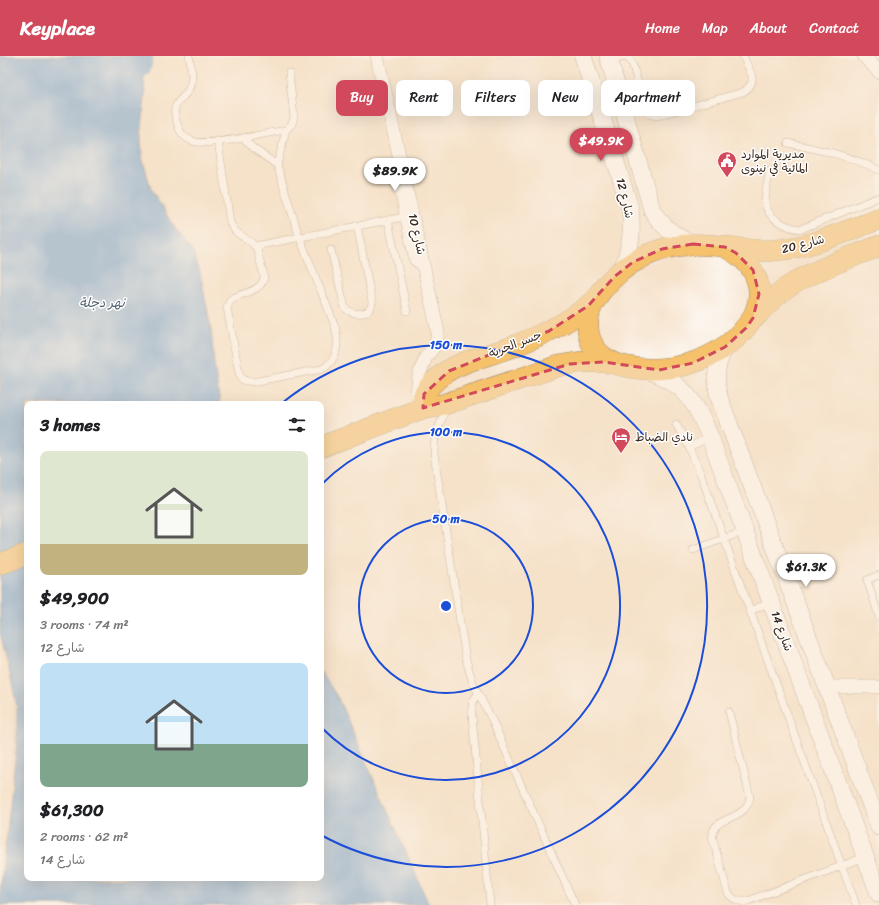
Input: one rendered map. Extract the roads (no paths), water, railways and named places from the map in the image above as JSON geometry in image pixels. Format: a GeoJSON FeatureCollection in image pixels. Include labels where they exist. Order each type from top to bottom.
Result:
{"type":"FeatureCollection","features":[{"type":"Feature","properties":{"kind":"main road","name":"شارع 20"},"geometry":{"type":"LineString","coordinates":[[597,298],[621,271],[633,262],[662,249],[693,244],[758,251],[792,249],[808,245],[879,219]]}},
{"type":"Feature","properties":{"kind":"main road"},"geometry":{"type":"LineString","coordinates":[[324,446],[423,408],[445,404],[558,366],[581,362],[604,362],[630,368],[659,370],[693,363],[725,347],[746,328],[753,318],[773,298],[796,282],[809,275],[879,246]]}},
{"type":"Feature","properties":{"kind":"main road"},"geometry":{"type":"LineString","coordinates":[[725,247],[746,260],[753,270],[758,282],[758,307],[753,318]]}},
{"type":"Feature","properties":{"kind":"main road"},"geometry":{"type":"LineString","coordinates":[[597,298],[592,306],[589,316],[588,326],[590,336],[593,345],[599,353],[616,364]]}},
{"type":"Feature","properties":{"kind":"main road","name":"جسر الحرية"},"geometry":{"type":"LineString","coordinates":[[423,408],[424,394],[435,381],[449,371],[470,360],[512,347],[548,331],[574,317],[597,298]]}},
{"type":"Feature","properties":{"kind":"main road"},"geometry":{"type":"LineString","coordinates":[[0,564],[24,555]]}},
{"type":"Feature","properties":{"kind":"street","name":"شارع 10"},"geometry":{"type":"LineString","coordinates":[[377,56],[424,265],[438,336],[436,344],[426,357],[419,375],[416,394],[423,408]]}},
{"type":"Feature","properties":{"kind":"street","name":"شارع 12"},"geometry":{"type":"LineString","coordinates":[[583,56],[630,208],[632,224],[631,240],[629,251],[621,271]]}},
{"type":"Feature","properties":{"kind":"street"},"geometry":{"type":"LineString","coordinates":[[864,56],[879,72]]}},
{"type":"Feature","properties":{"kind":"street","name":"شارع 12"},"geometry":{"type":"LineString","coordinates":[[608,59],[652,210],[657,218],[676,237],[693,244]]}},
{"type":"Feature","properties":{"kind":"street","name":"شارع 14"},"geometry":{"type":"LineString","coordinates":[[725,347],[721,354],[716,371],[719,397],[879,827]]}},
{"type":"Feature","properties":{"kind":"street","name":"شارع 14"},"geometry":{"type":"LineString","coordinates":[[644,370],[667,379],[687,394],[701,414],[772,602],[879,894]]}},
{"type":"Feature","properties":{"kind":"street"},"geometry":{"type":"LineString","coordinates":[[827,687],[879,687]]}},
{"type":"Feature","properties":{"kind":"lane"},"geometry":{"type":"LineString","coordinates":[[189,56],[192,72],[192,83],[175,108],[178,128],[183,136],[191,141],[201,143],[218,142],[286,130]]}},
{"type":"Feature","properties":{"kind":"lane"},"geometry":{"type":"LineString","coordinates":[[608,59],[628,58],[632,63],[645,107],[649,114],[657,116],[742,92],[749,88],[752,78],[742,56]]}},
{"type":"Feature","properties":{"kind":"lane"},"geometry":{"type":"LineString","coordinates":[[218,142],[230,223],[232,228],[240,236],[255,246],[259,252],[264,276],[263,283],[257,288],[233,298],[230,300],[227,307],[240,377],[247,382],[318,371],[331,363],[336,354],[338,344],[335,326],[299,236],[277,165],[286,130],[292,124],[294,117],[289,73]]}},
{"type":"Feature","properties":{"kind":"lane"},"geometry":{"type":"LineString","coordinates":[[243,138],[253,148],[277,165]]}},
{"type":"Feature","properties":{"kind":"lane"},"geometry":{"type":"LineString","coordinates":[[788,143],[861,161],[879,170]]}},
{"type":"Feature","properties":{"kind":"lane"},"geometry":{"type":"LineString","coordinates":[[770,170],[765,202],[767,209],[778,221],[792,229],[801,229],[879,197]]}},
{"type":"Feature","properties":{"kind":"lane"},"geometry":{"type":"LineString","coordinates":[[394,171],[413,261],[417,264],[424,265]]}},
{"type":"Feature","properties":{"kind":"lane"},"geometry":{"type":"LineString","coordinates":[[255,246],[299,236],[404,217]]}},
{"type":"Feature","properties":{"kind":"lane"},"geometry":{"type":"LineString","coordinates":[[388,220],[407,311]]}},
{"type":"Feature","properties":{"kind":"lane"},"geometry":{"type":"LineString","coordinates":[[331,250],[345,308],[356,314],[367,311],[371,307],[372,302],[357,226]]}},
{"type":"Feature","properties":{"kind":"lane"},"geometry":{"type":"LineString","coordinates":[[445,404],[444,416],[435,437],[434,454],[466,660],[473,683],[491,718],[575,905]]}},
{"type":"Feature","properties":{"kind":"lane"},"geometry":{"type":"LineString","coordinates":[[676,424],[689,447],[701,475],[856,905]]}},
{"type":"Feature","properties":{"kind":"lane"},"geometry":{"type":"LineString","coordinates":[[689,447],[710,437]]}},
{"type":"Feature","properties":{"kind":"lane"},"geometry":{"type":"LineString","coordinates":[[693,550],[745,531]]}},
{"type":"Feature","properties":{"kind":"lane"},"geometry":{"type":"LineString","coordinates":[[879,575],[867,580],[879,616]]}},
{"type":"Feature","properties":{"kind":"lane"},"geometry":{"type":"LineString","coordinates":[[750,611],[772,602]]}},
{"type":"Feature","properties":{"kind":"lane"},"geometry":{"type":"LineString","coordinates":[[479,694],[472,703],[472,725],[490,905]]}},
{"type":"Feature","properties":{"kind":"lane"},"geometry":{"type":"LineString","coordinates":[[729,712],[750,797],[748,806],[742,812],[719,823],[714,828],[713,832],[713,840],[730,896],[740,902],[748,901],[865,857]]}},
{"type":"Feature","properties":{"kind":"water","name":"نهر دجلة"},"geometry":{"type":"Polygon","coordinates":[[[0,56],[134,56],[141,66],[144,82],[145,95],[141,140],[142,157],[151,189],[174,227],[193,251],[200,273],[211,328],[214,364],[220,401],[24,401],[24,881],[324,881],[324,677],[338,698],[429,905],[0,905],[17,743],[17,706],[0,633],[0,56]]]}},
{"type":"Feature","properties":{"kind":"waterway"},"geometry":{"type":"LineString","coordinates":[[122,88],[141,66],[143,56]]}},
{"type":"Feature","properties":{"kind":"place","name":"مديرية الموارد المائية في نينوى"},"geometry":{"type":"Point","coordinates":[727,178]}},
{"type":"Feature","properties":{"kind":"place","name":"نادي الضباط"},"geometry":{"type":"Point","coordinates":[621,454]}}]}
